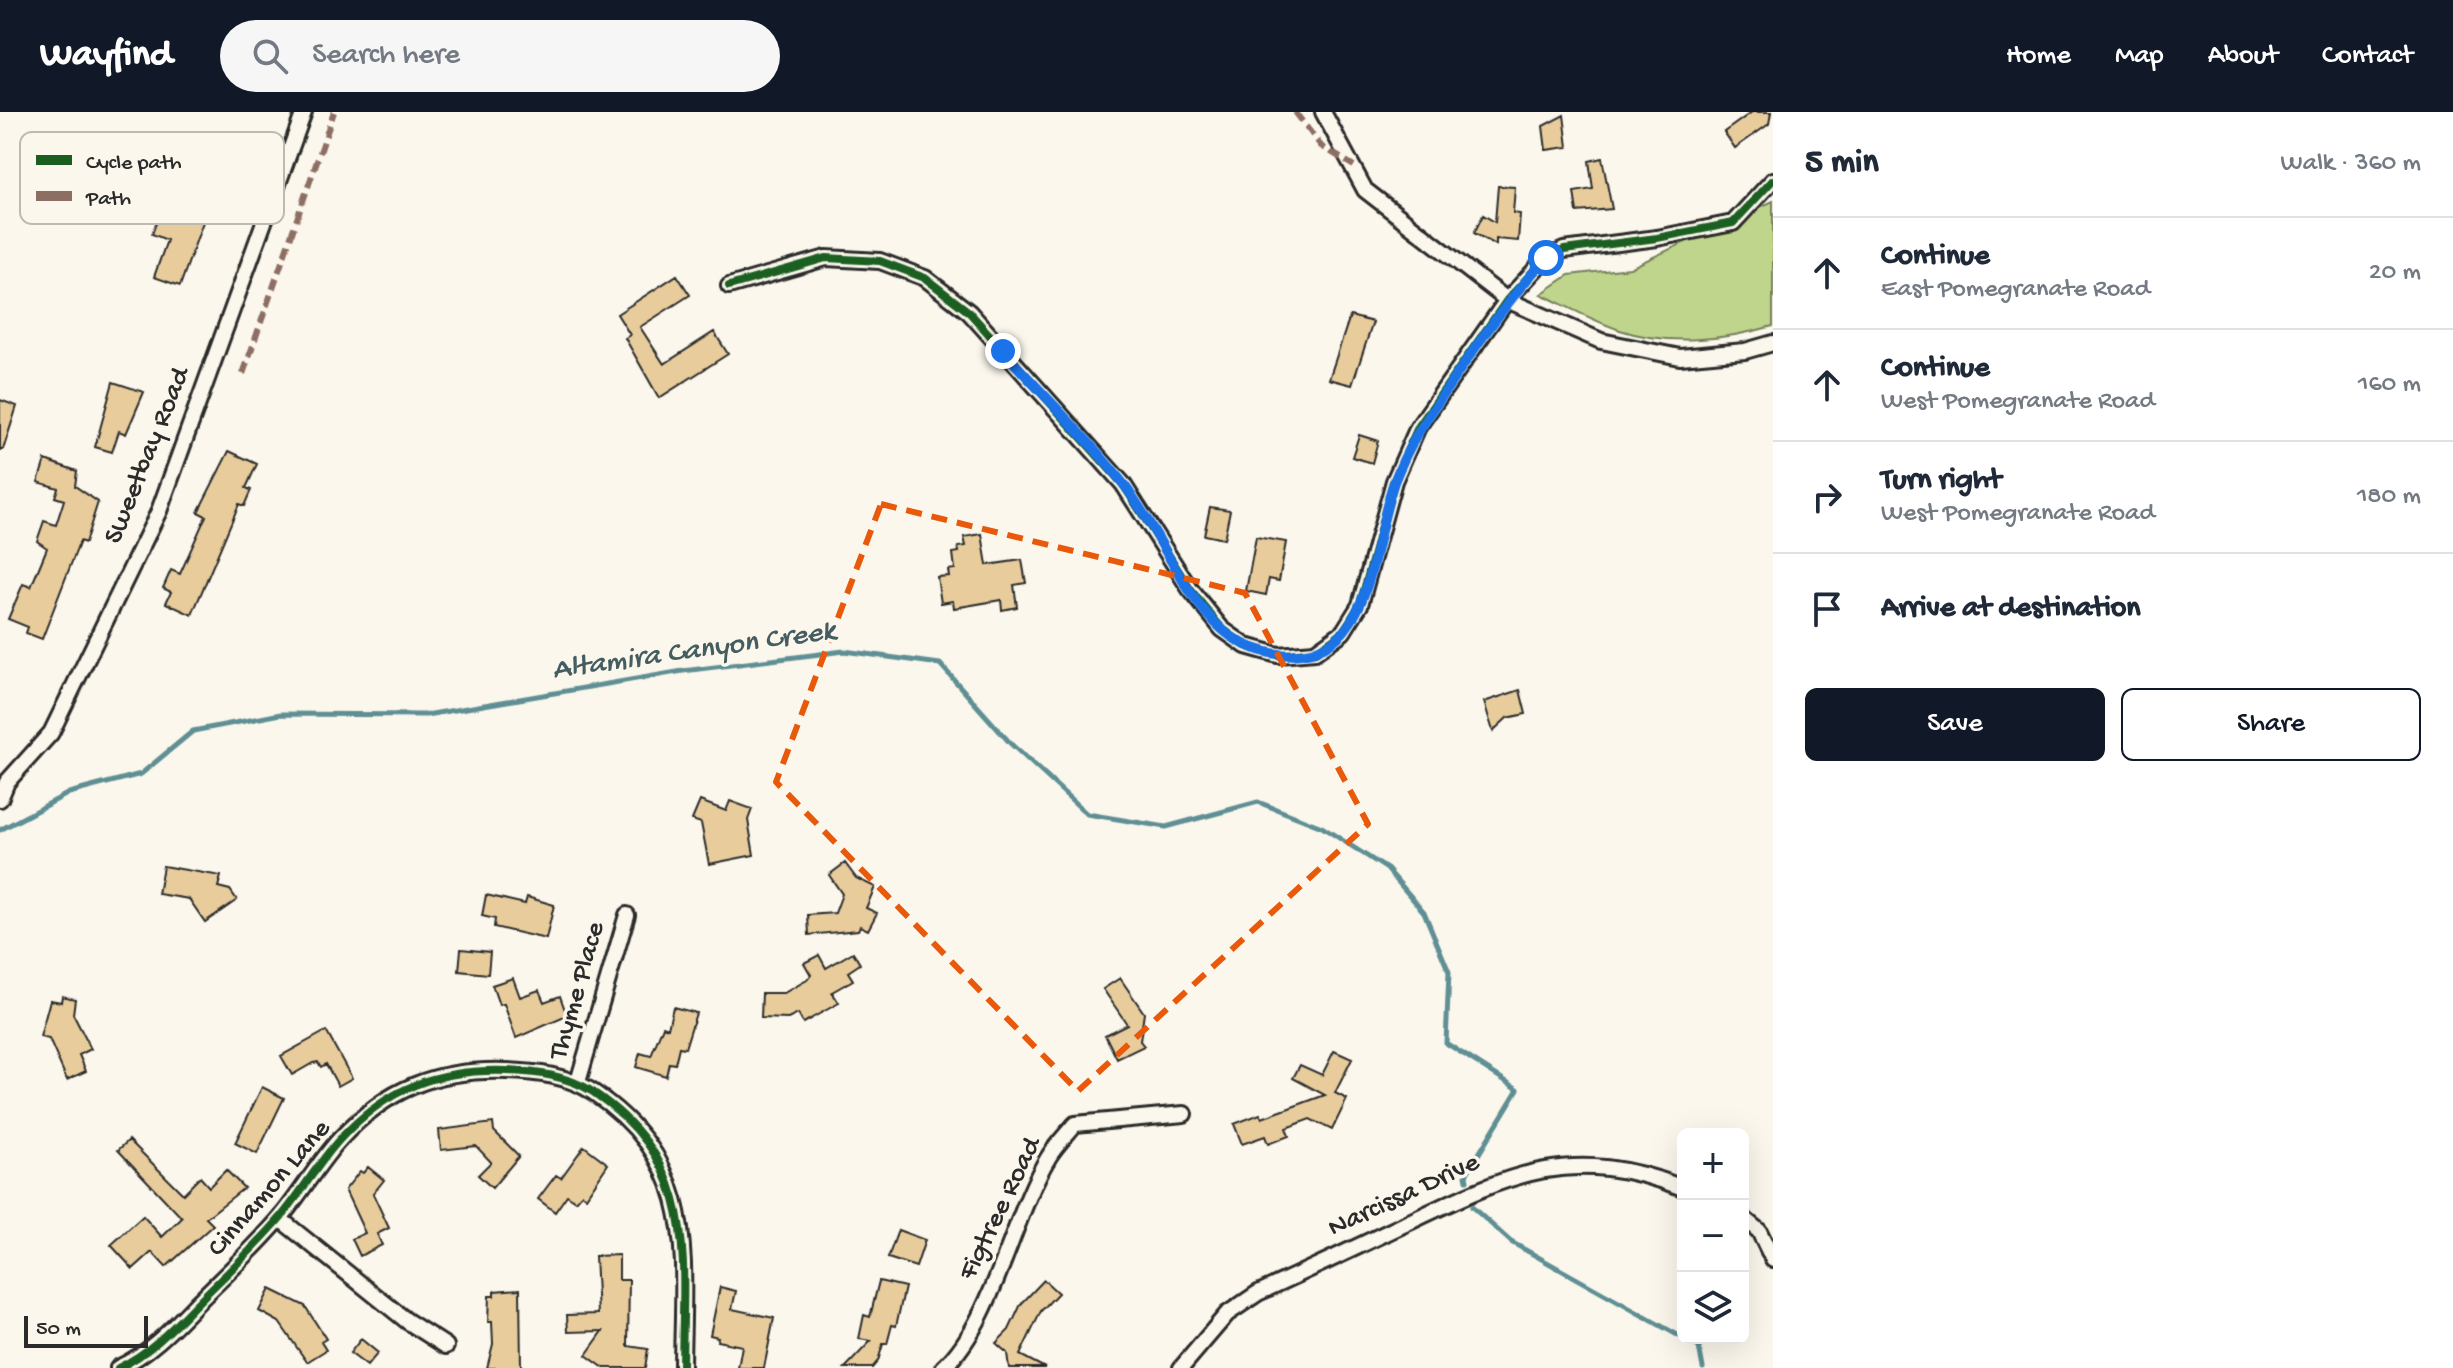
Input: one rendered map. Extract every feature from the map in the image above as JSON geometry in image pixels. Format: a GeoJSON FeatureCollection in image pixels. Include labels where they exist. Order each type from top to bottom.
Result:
{"type":"FeatureCollection","features":[{"type":"Feature","properties":{"kind":"street","name":"Sweetbay Road"},"geometry":{"type":"LineString","coordinates":[[284,167],[304,112]]}},
{"type":"Feature","properties":{"kind":"street"},"geometry":{"type":"LineString","coordinates":[[1323,112],[1365,190],[1507,300],[1601,341],[1680,357],[1745,351],[1773,343]]}},
{"type":"Feature","properties":{"kind":"street"},"geometry":{"type":"LineString","coordinates":[[729,286],[826,258],[880,261],[925,278],[969,312],[1123,484],[1190,589],[1222,629],[1246,646],[1278,655],[1315,652],[1343,632],[1360,605],[1394,481],[1418,427],[1507,300],[1546,258],[1564,250],[1657,238],[1733,223],[1773,180]]}},
{"type":"Feature","properties":{"kind":"street","name":"Sweetbay Road"},"geometry":{"type":"LineString","coordinates":[[0,799],[7,782],[51,733],[159,511],[263,224]]}},
{"type":"Feature","properties":{"kind":"street","name":"Thyme Place"},"geometry":{"type":"LineString","coordinates":[[578,1082],[627,915]]}},
{"type":"Feature","properties":{"kind":"street","name":"Cinnamon Lane"},"geometry":{"type":"LineString","coordinates":[[118,1368],[135,1360],[164,1337],[280,1219],[340,1139],[392,1095],[438,1075],[483,1070],[535,1072],[578,1082],[616,1108],[649,1143],[670,1183],[682,1221],[682,1368]]}},
{"type":"Feature","properties":{"kind":"street","name":"Figtree Road"},"geometry":{"type":"LineString","coordinates":[[943,1368],[953,1359],[986,1300],[1048,1158],[1075,1124],[1184,1114]]}},
{"type":"Feature","properties":{"kind":"street","name":"Narcissa Drive"},"geometry":{"type":"LineString","coordinates":[[1181,1368],[1227,1314],[1258,1293],[1512,1175],[1560,1167],[1611,1167],[1677,1186]]}},
{"type":"Feature","properties":{"kind":"street"},"geometry":{"type":"LineString","coordinates":[[280,1219],[407,1321],[446,1346]]}},
{"type":"Feature","properties":{"kind":"street"},"geometry":{"type":"LineString","coordinates":[[1749,1223],[1759,1231],[1773,1260]]}},
{"type":"Feature","properties":{"kind":"highlighted area"},"geometry":{"type":"Polygon","coordinates":[[[881,504],[1245,593],[1368,824],[1078,1091],[776,782],[881,504]]]}},
{"type":"Feature","properties":{"kind":"green space"},"geometry":{"type":"Polygon","coordinates":[[[1773,201],[1773,326],[1716,338],[1657,338],[1610,326],[1541,294],[1569,275],[1630,268],[1773,201]]]}},
{"type":"Feature","properties":{"kind":"building"},"geometry":{"type":"Polygon","coordinates":[[[1752,112],[1771,112],[1769,124],[1735,148],[1724,132],[1752,112]]]}},
{"type":"Feature","properties":{"kind":"building"},"geometry":{"type":"Polygon","coordinates":[[[1564,115],[1568,147],[1546,150],[1543,126],[1564,115]]]}},
{"type":"Feature","properties":{"kind":"building"},"geometry":{"type":"Polygon","coordinates":[[[1602,158],[1612,209],[1577,212],[1574,192],[1593,189],[1589,161],[1602,158]]]}},
{"type":"Feature","properties":{"kind":"building"},"geometry":{"type":"Polygon","coordinates":[[[1498,186],[1515,187],[1513,213],[1520,214],[1518,241],[1496,239],[1496,245],[1474,233],[1483,215],[1495,222],[1498,186]]]}},
{"type":"Feature","properties":{"kind":"building"},"geometry":{"type":"Polygon","coordinates":[[[156,224],[202,224],[180,286],[154,277],[167,240],[152,234],[156,224]]]}},
{"type":"Feature","properties":{"kind":"building"},"geometry":{"type":"Polygon","coordinates":[[[677,275],[690,295],[640,327],[664,364],[714,332],[728,354],[659,398],[625,338],[630,335],[617,314],[677,275]]]}},
{"type":"Feature","properties":{"kind":"building"},"geometry":{"type":"Polygon","coordinates":[[[1350,316],[1373,322],[1352,385],[1329,379],[1350,316]]]}},
{"type":"Feature","properties":{"kind":"building"},"geometry":{"type":"Polygon","coordinates":[[[113,382],[144,392],[126,434],[119,431],[112,452],[95,447],[113,382]]]}},
{"type":"Feature","properties":{"kind":"building"},"geometry":{"type":"Polygon","coordinates":[[[0,400],[17,406],[3,450],[0,450],[0,400]]]}},
{"type":"Feature","properties":{"kind":"building"},"geometry":{"type":"Polygon","coordinates":[[[1359,435],[1378,441],[1372,463],[1352,457],[1359,435]]]}},
{"type":"Feature","properties":{"kind":"building"},"geometry":{"type":"Polygon","coordinates":[[[229,451],[257,464],[246,488],[251,490],[244,506],[239,504],[192,615],[166,603],[171,592],[163,588],[171,570],[180,574],[206,516],[198,512],[229,451]]]}},
{"type":"Feature","properties":{"kind":"building"},"geometry":{"type":"Polygon","coordinates":[[[45,460],[77,471],[75,486],[98,502],[85,543],[80,541],[42,639],[26,633],[28,627],[8,619],[23,584],[31,587],[47,548],[37,541],[44,521],[56,525],[64,500],[55,497],[58,488],[38,482],[45,460]]]}},
{"type":"Feature","properties":{"kind":"building"},"geometry":{"type":"Polygon","coordinates":[[[1210,507],[1230,510],[1224,539],[1204,535],[1210,507]]]}},
{"type":"Feature","properties":{"kind":"building"},"geometry":{"type":"Polygon","coordinates":[[[982,534],[987,565],[1022,560],[1026,583],[1014,585],[1017,607],[1002,610],[1001,600],[954,608],[953,601],[941,603],[937,577],[949,576],[948,570],[955,569],[953,553],[959,552],[958,547],[966,546],[964,537],[982,534]]]}},
{"type":"Feature","properties":{"kind":"building"},"geometry":{"type":"Polygon","coordinates":[[[1256,537],[1286,542],[1279,581],[1269,579],[1266,595],[1246,591],[1256,537]]]}},
{"type":"Feature","properties":{"kind":"building"},"geometry":{"type":"Polygon","coordinates":[[[1520,690],[1526,714],[1507,718],[1493,731],[1484,702],[1520,690]]]}},
{"type":"Feature","properties":{"kind":"building"},"geometry":{"type":"Polygon","coordinates":[[[700,801],[726,811],[730,801],[752,809],[748,820],[754,855],[709,864],[701,823],[692,820],[700,801]]]}},
{"type":"Feature","properties":{"kind":"building"},"geometry":{"type":"Polygon","coordinates":[[[845,863],[856,878],[875,887],[866,908],[877,913],[868,930],[860,926],[858,930],[809,935],[808,915],[835,913],[842,894],[829,875],[845,863]]]}},
{"type":"Feature","properties":{"kind":"building"},"geometry":{"type":"Polygon","coordinates":[[[163,866],[221,876],[218,887],[230,890],[237,900],[205,922],[189,899],[158,894],[163,866]]]}},
{"type":"Feature","properties":{"kind":"building"},"geometry":{"type":"Polygon","coordinates":[[[486,895],[525,904],[527,897],[554,905],[546,939],[494,927],[495,919],[482,916],[486,895]]]}},
{"type":"Feature","properties":{"kind":"building"},"geometry":{"type":"Polygon","coordinates":[[[461,949],[490,952],[488,974],[459,971],[461,949]]]}},
{"type":"Feature","properties":{"kind":"building"},"geometry":{"type":"Polygon","coordinates":[[[853,952],[860,964],[848,972],[853,980],[832,992],[839,1003],[803,1023],[798,1014],[788,1019],[761,1018],[762,993],[784,993],[807,980],[811,975],[804,963],[819,955],[826,968],[853,952]]]}},
{"type":"Feature","properties":{"kind":"building"},"geometry":{"type":"Polygon","coordinates":[[[513,978],[520,997],[539,990],[544,1002],[560,996],[567,1016],[516,1038],[504,1004],[499,1005],[492,985],[513,978]]]}},
{"type":"Feature","properties":{"kind":"building"},"geometry":{"type":"Polygon","coordinates":[[[1120,978],[1144,1013],[1140,1041],[1144,1046],[1117,1059],[1105,1035],[1127,1024],[1103,989],[1120,978]]]}},
{"type":"Feature","properties":{"kind":"building"},"geometry":{"type":"Polygon","coordinates":[[[62,996],[75,999],[73,1014],[91,1049],[79,1055],[86,1071],[67,1080],[49,1039],[40,1037],[50,1000],[61,1002],[62,996]]]}},
{"type":"Feature","properties":{"kind":"building"},"geometry":{"type":"Polygon","coordinates":[[[673,1007],[696,1013],[685,1048],[679,1047],[675,1064],[669,1063],[666,1076],[636,1067],[640,1053],[651,1056],[663,1026],[668,1028],[673,1007]]]}},
{"type":"Feature","properties":{"kind":"building"},"geometry":{"type":"Polygon","coordinates":[[[326,1031],[352,1078],[338,1086],[326,1064],[321,1067],[318,1062],[313,1063],[292,1075],[281,1056],[326,1031]]]}},
{"type":"Feature","properties":{"kind":"building"},"geometry":{"type":"Polygon","coordinates":[[[1334,1051],[1352,1059],[1335,1093],[1347,1099],[1332,1130],[1310,1119],[1286,1128],[1289,1136],[1268,1144],[1265,1136],[1242,1144],[1234,1124],[1260,1114],[1262,1118],[1325,1095],[1293,1078],[1300,1065],[1322,1075],[1334,1051]]]}},
{"type":"Feature","properties":{"kind":"building"},"geometry":{"type":"Polygon","coordinates":[[[262,1087],[284,1098],[257,1154],[235,1143],[262,1087]]]}},
{"type":"Feature","properties":{"kind":"building"},"geometry":{"type":"Polygon","coordinates":[[[493,1123],[494,1131],[519,1156],[492,1188],[478,1175],[491,1162],[476,1146],[441,1150],[439,1130],[493,1123]]]}},
{"type":"Feature","properties":{"kind":"building"},"geometry":{"type":"Polygon","coordinates":[[[129,1140],[183,1194],[200,1177],[209,1187],[226,1170],[244,1188],[206,1218],[213,1225],[166,1267],[152,1252],[133,1269],[111,1245],[143,1216],[162,1237],[182,1218],[118,1150],[129,1140]]]}},
{"type":"Feature","properties":{"kind":"building"},"geometry":{"type":"Polygon","coordinates":[[[584,1146],[608,1164],[586,1197],[582,1194],[576,1201],[567,1195],[555,1212],[538,1199],[556,1175],[561,1178],[584,1146]]]}},
{"type":"Feature","properties":{"kind":"building"},"geometry":{"type":"Polygon","coordinates":[[[368,1167],[384,1180],[373,1194],[389,1228],[377,1234],[382,1245],[360,1256],[352,1239],[365,1233],[345,1190],[360,1171],[363,1173],[368,1167]]]}},
{"type":"Feature","properties":{"kind":"building"},"geometry":{"type":"Polygon","coordinates":[[[898,1230],[925,1240],[916,1267],[888,1258],[898,1230]]]}},
{"type":"Feature","properties":{"kind":"building"},"geometry":{"type":"Polygon","coordinates":[[[619,1255],[619,1280],[629,1280],[628,1346],[648,1349],[645,1368],[604,1368],[586,1355],[603,1331],[568,1332],[567,1315],[598,1314],[595,1256],[619,1255]]]}},
{"type":"Feature","properties":{"kind":"building"},"geometry":{"type":"Polygon","coordinates":[[[1044,1280],[1058,1293],[1041,1311],[1020,1355],[1045,1368],[1009,1368],[1007,1353],[996,1343],[1009,1330],[1021,1304],[1044,1280]]]}},
{"type":"Feature","properties":{"kind":"building"},"geometry":{"type":"Polygon","coordinates":[[[879,1281],[905,1287],[896,1326],[892,1325],[887,1344],[883,1344],[878,1361],[872,1368],[845,1368],[871,1341],[859,1339],[864,1315],[870,1317],[879,1281]]]}},
{"type":"Feature","properties":{"kind":"building"},"geometry":{"type":"Polygon","coordinates":[[[720,1287],[736,1291],[732,1309],[774,1318],[764,1368],[738,1368],[742,1346],[717,1341],[718,1337],[710,1335],[720,1287]]]}},
{"type":"Feature","properties":{"kind":"building"},"geometry":{"type":"Polygon","coordinates":[[[270,1289],[305,1306],[326,1339],[321,1342],[326,1350],[307,1362],[279,1322],[259,1311],[270,1289]]]}},
{"type":"Feature","properties":{"kind":"building"},"geometry":{"type":"Polygon","coordinates":[[[520,1289],[521,1368],[487,1368],[493,1344],[492,1322],[488,1322],[489,1296],[494,1296],[494,1291],[520,1289]]]}},
{"type":"Feature","properties":{"kind":"building"},"geometry":{"type":"Polygon","coordinates":[[[361,1339],[378,1353],[367,1366],[350,1353],[361,1339]]]}},
{"type":"Feature","properties":{"kind":"waterway","name":"Altamira Canyon Creek"},"geometry":{"type":"LineString","coordinates":[[0,830],[69,793],[141,774],[193,731],[281,714],[426,715],[683,671],[844,651],[940,664],[1011,744],[1087,814],[1166,827],[1258,802],[1322,827],[1387,869],[1424,912],[1449,972],[1446,1043],[1518,1089],[1466,1175],[1467,1180]]}},
{"type":"Feature","properties":{"kind":"waterway","name":"Altamira Canyon Creek"},"geometry":{"type":"LineString","coordinates":[[1472,1207],[1511,1242],[1699,1347],[1703,1368]]}},
{"type":"Feature","properties":{"kind":"marked path"},"geometry":{"type":"LineString","coordinates":[[243,374],[334,112]]}},
{"type":"Feature","properties":{"kind":"marked path"},"geometry":{"type":"LineString","coordinates":[[1295,112],[1321,146],[1354,166]]}},
{"type":"Feature","properties":{"kind":"cycle path"},"geometry":{"type":"LineString","coordinates":[[729,286],[826,258],[880,261],[925,278],[969,312],[1123,484],[1190,589],[1222,629],[1246,646],[1278,655],[1315,652],[1343,632],[1360,605],[1394,481],[1418,427],[1507,300],[1546,258],[1564,250],[1657,238],[1733,223],[1773,180]]}},
{"type":"Feature","properties":{"kind":"cycle path"},"geometry":{"type":"LineString","coordinates":[[118,1368],[160,1339],[251,1250],[281,1217],[324,1158],[358,1121],[415,1085],[436,1078],[481,1071],[529,1072],[583,1086],[627,1120],[652,1150],[668,1181],[678,1215],[683,1287],[682,1368]]}},
{"type":"Feature","properties":{"kind":"route"},"geometry":{"type":"LineString","coordinates":[[1003,351],[1126,486],[1190,589],[1222,629],[1246,646],[1278,655],[1315,652],[1343,632],[1360,605],[1394,481],[1418,427],[1507,300],[1546,258]]}}]}
